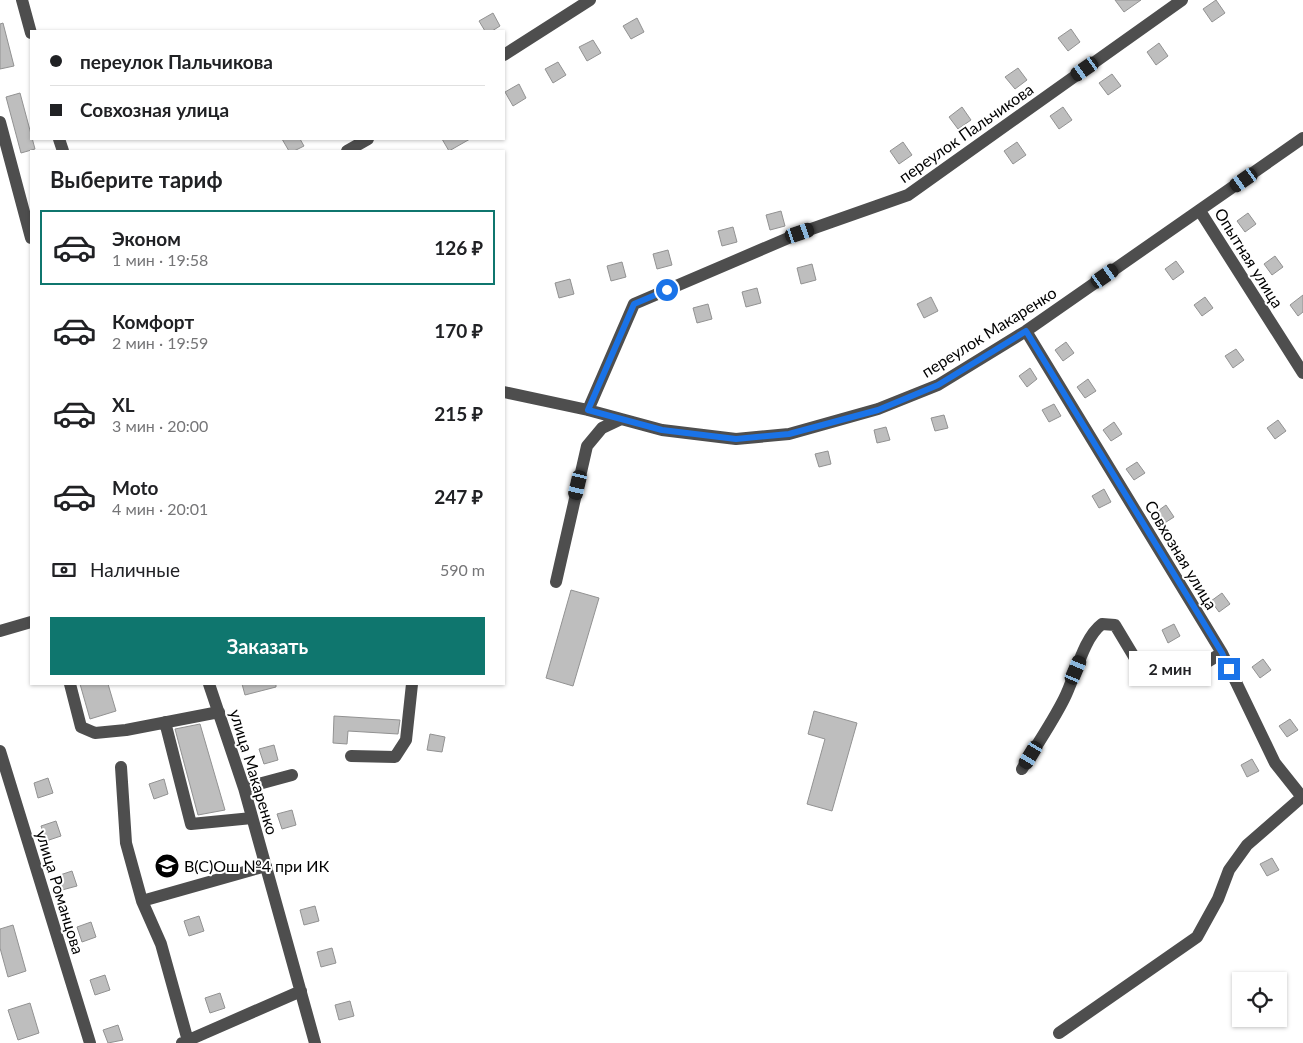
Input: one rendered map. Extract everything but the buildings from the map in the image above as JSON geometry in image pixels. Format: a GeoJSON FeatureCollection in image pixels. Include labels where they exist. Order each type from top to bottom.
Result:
{"type":"FeatureCollection","features":[{"type":"Feature","properties":{"kind":"street"},"geometry":{"type":"LineString","coordinates":[[22,0],[30,30]]}},
{"type":"Feature","properties":{"kind":"street"},"geometry":{"type":"LineString","coordinates":[[505,54],[590,0]]}},
{"type":"Feature","properties":{"kind":"street","name":"переулок Пальчикова"},"geometry":{"type":"LineString","coordinates":[[588,410],[634,304],[800,233],[908,196],[1182,0]]}},
{"type":"Feature","properties":{"kind":"street"},"geometry":{"type":"LineString","coordinates":[[0,122],[30,234]]}},
{"type":"Feature","properties":{"kind":"street","name":"переулок Макаренко"},"geometry":{"type":"LineString","coordinates":[[505,392],[588,410],[662,430],[736,439],[789,434],[878,410],[938,385],[1026,331],[1303,138]]}},
{"type":"Feature","properties":{"kind":"street"},"geometry":{"type":"LineString","coordinates":[[350,150],[366,140]]}},
{"type":"Feature","properties":{"kind":"street","name":"Опытная улица"},"geometry":{"type":"LineString","coordinates":[[1200,211],[1303,373]]}},
{"type":"Feature","properties":{"kind":"street","name":"Совхозная улица"},"geometry":{"type":"LineString","coordinates":[[1026,331],[1222,653],[1275,763],[1302,796]]}},
{"type":"Feature","properties":{"kind":"street"},"geometry":{"type":"LineString","coordinates":[[556,582],[587,446],[602,428],[621,419]]}},
{"type":"Feature","properties":{"kind":"street"},"geometry":{"type":"LineString","coordinates":[[0,631],[30,622]]}},
{"type":"Feature","properties":{"kind":"street"},"geometry":{"type":"LineString","coordinates":[[1022,769],[1064,699],[1096,628],[1102,624],[1115,625],[1139,665],[1147,671],[1170,670],[1202,665],[1222,653]]}},
{"type":"Feature","properties":{"kind":"street"},"geometry":{"type":"LineString","coordinates":[[70,685],[81,727],[95,733],[126,730],[219,712]]}},
{"type":"Feature","properties":{"kind":"street","name":"улица Макаренко"},"geometry":{"type":"LineString","coordinates":[[209,685],[244,788],[315,1043]]}},
{"type":"Feature","properties":{"kind":"street"},"geometry":{"type":"LineString","coordinates":[[351,756],[395,757],[406,740],[412,685]]}},
{"type":"Feature","properties":{"kind":"street"},"geometry":{"type":"LineString","coordinates":[[164,722],[191,824],[252,818]]}},
{"type":"Feature","properties":{"kind":"street","name":"улица Романцова"},"geometry":{"type":"LineString","coordinates":[[0,751],[90,1043]]}},
{"type":"Feature","properties":{"kind":"street"},"geometry":{"type":"LineString","coordinates":[[121,767],[126,843],[142,901],[161,944],[185,1042],[301,991]]}},
{"type":"Feature","properties":{"kind":"street"},"geometry":{"type":"LineString","coordinates":[[244,788],[292,775]]}},
{"type":"Feature","properties":{"kind":"street"},"geometry":{"type":"LineString","coordinates":[[1059,1033],[1197,937],[1218,900],[1228,870],[1247,845],[1302,796]]}},
{"type":"Feature","properties":{"kind":"street"},"geometry":{"type":"LineString","coordinates":[[142,901],[266,866]]}},
{"type":"Feature","properties":{"kind":"place","name":"В(С)Ош №4 при ИК"},"geometry":{"type":"Point","coordinates":[167,866]}},
{"type":"Feature","properties":{"kind":"route"},"geometry":{"type":"LineString","coordinates":[[667,290],[634,304],[588,410],[662,430],[736,439],[789,434],[878,410],[938,385],[1026,331],[1222,653],[1229,669]]}}]}
